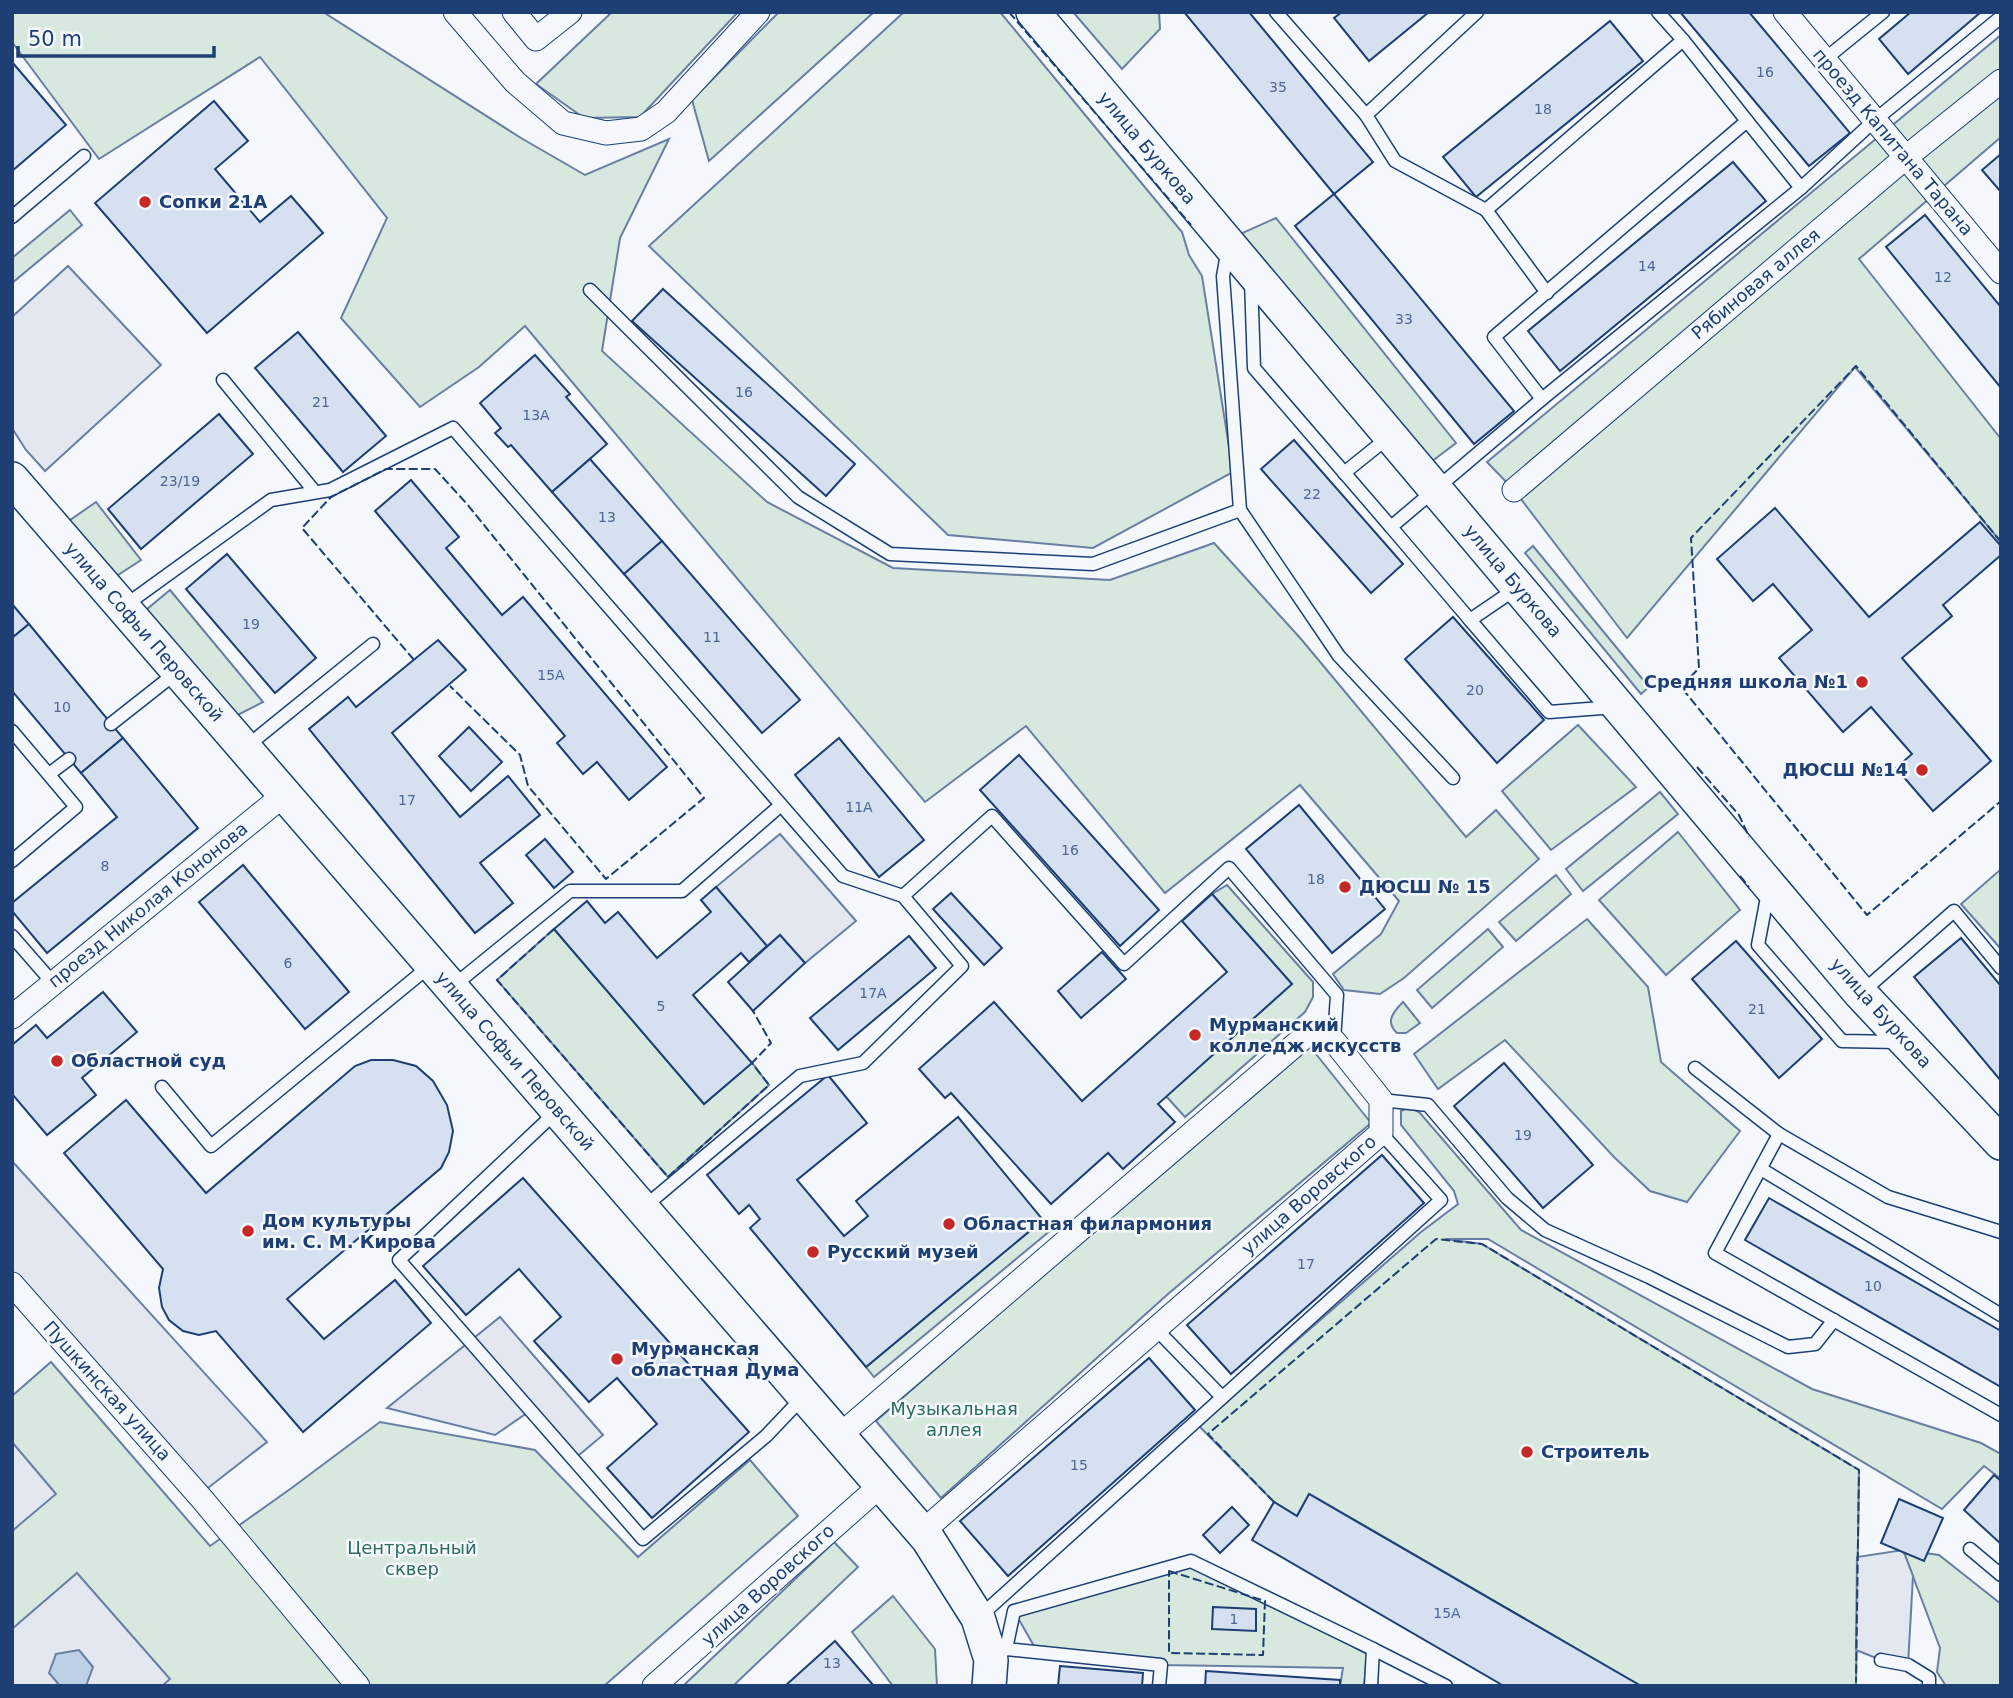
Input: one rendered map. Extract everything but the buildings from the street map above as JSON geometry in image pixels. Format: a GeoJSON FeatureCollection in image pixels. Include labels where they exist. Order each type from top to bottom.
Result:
{"type":"FeatureCollection","features":[{"type":"Feature","properties":{"kind":"street"},"geometry":{"type":"LineString","coordinates":[[455,12],[515,82],[563,123],[606,133],[641,129],[666,112],[758,12]]}},
{"type":"Feature","properties":{"kind":"street"},"geometry":{"type":"LineString","coordinates":[[514,12],[536,38],[570,12]]}},
{"type":"Feature","properties":{"kind":"street","name":"улица Буркова"},"geometry":{"type":"LineString","coordinates":[[1033,12],[1860,993],[2001,1143]]}},
{"type":"Feature","properties":{"kind":"street","name":"проезд Капитана Тарана"},"geometry":{"type":"LineString","coordinates":[[1785,12],[2001,272]]}},
{"type":"Feature","properties":{"kind":"street","name":"Рябиновая аллея"},"geometry":{"type":"LineString","coordinates":[[1514,491],[1905,158],[2001,81]]}},
{"type":"Feature","properties":{"kind":"street","name":"улица Софьи Перовской"},"geometry":{"type":"LineString","coordinates":[[12,479],[922,1532],[978,1618],[995,1665]]}},
{"type":"Feature","properties":{"kind":"street","name":"проезд Николая Кононова"},"geometry":{"type":"LineString","coordinates":[[12,1017],[285,794]]}},
{"type":"Feature","properties":{"kind":"street"},"geometry":{"type":"LineString","coordinates":[[839,1436],[1309,1033],[1334,1041],[1381,1100]]}},
{"type":"Feature","properties":{"kind":"street","name":"улица Воровского"},"geometry":{"type":"LineString","coordinates":[[922,1532],[1381,1133],[1381,1100]]}},
{"type":"Feature","properties":{"kind":"street","name":"Пушкинская улица"},"geometry":{"type":"LineString","coordinates":[[12,1284],[202,1499],[358,1686]]}},
{"type":"Feature","properties":{"kind":"street","name":"улица Воровского"},"geometry":{"type":"LineString","coordinates":[[654,1686],[881,1485]]}},
{"type":"Feature","properties":{"kind":"lane"},"geometry":{"type":"LineString","coordinates":[[1276,12],[1366,115],[1395,161],[1486,210],[1547,293]]}},
{"type":"Feature","properties":{"kind":"lane"},"geometry":{"type":"LineString","coordinates":[[1366,115],[1477,12]]}},
{"type":"Feature","properties":{"kind":"lane"},"geometry":{"type":"LineString","coordinates":[[1658,12],[1801,188]]}},
{"type":"Feature","properties":{"kind":"lane"},"geometry":{"type":"LineString","coordinates":[[1825,59],[1883,12]]}},
{"type":"Feature","properties":{"kind":"lane"},"geometry":{"type":"LineString","coordinates":[[1391,527],[1542,399],[1801,188],[1875,120],[2001,17]]}},
{"type":"Feature","properties":{"kind":"lane"},"geometry":{"type":"LineString","coordinates":[[1486,210],[1683,40]]}},
{"type":"Feature","properties":{"kind":"lane"},"geometry":{"type":"LineString","coordinates":[[1542,399],[1494,337],[1747,121]]}},
{"type":"Feature","properties":{"kind":"lane"},"geometry":{"type":"LineString","coordinates":[[12,217],[85,156]]}},
{"type":"Feature","properties":{"kind":"lane"},"geometry":{"type":"LineString","coordinates":[[1228,244],[1223,276],[1240,510],[1339,656],[1453,778]]}},
{"type":"Feature","properties":{"kind":"lane"},"geometry":{"type":"LineString","coordinates":[[1250,269],[1254,368],[1549,712],[1619,707]]}},
{"type":"Feature","properties":{"kind":"lane"},"geometry":{"type":"LineString","coordinates":[[590,290],[798,497],[890,554],[1093,564],[1240,510]]}},
{"type":"Feature","properties":{"kind":"lane"},"geometry":{"type":"LineString","coordinates":[[223,380],[315,492]]}},
{"type":"Feature","properties":{"kind":"lane"},"geometry":{"type":"LineString","coordinates":[[123,607],[271,500],[330,490],[453,428],[843,876],[903,896],[962,966],[863,1063],[800,1076],[643,1209]]}},
{"type":"Feature","properties":{"kind":"lane"},"geometry":{"type":"LineString","coordinates":[[1344,473],[1390,436]]}},
{"type":"Feature","properties":{"kind":"lane"},"geometry":{"type":"LineString","coordinates":[[1470,620],[1518,587]]}},
{"type":"Feature","properties":{"kind":"lane"},"geometry":{"type":"LineString","coordinates":[[245,748],[373,643]]}},
{"type":"Feature","properties":{"kind":"lane"},"geometry":{"type":"LineString","coordinates":[[111,724],[178,671]]}},
{"type":"Feature","properties":{"kind":"lane"},"geometry":{"type":"LineString","coordinates":[[12,731],[76,807],[12,861]]}},
{"type":"Feature","properties":{"kind":"lane"},"geometry":{"type":"LineString","coordinates":[[49,774],[69,759]]}},
{"type":"Feature","properties":{"kind":"lane"},"geometry":{"type":"LineString","coordinates":[[162,1087],[211,1146],[442,976],[570,891],[682,891],[781,805]]}},
{"type":"Feature","properties":{"kind":"lane"},"geometry":{"type":"LineString","coordinates":[[903,896],[992,816],[1124,964],[1229,868],[1336,995],[1334,1041]]}},
{"type":"Feature","properties":{"kind":"lane"},"geometry":{"type":"LineString","coordinates":[[1769,885],[1758,945],[1825,1022],[1842,1041],[1906,1042]]}},
{"type":"Feature","properties":{"kind":"lane"},"geometry":{"type":"LineString","coordinates":[[1860,993],[1954,911],[2001,968]]}},
{"type":"Feature","properties":{"kind":"lane"},"geometry":{"type":"LineString","coordinates":[[12,936],[53,983]]}},
{"type":"Feature","properties":{"kind":"lane"},"geometry":{"type":"LineString","coordinates":[[1695,1068],[1779,1134],[1888,1197],[2001,1232]]}},
{"type":"Feature","properties":{"kind":"lane"},"geometry":{"type":"LineString","coordinates":[[1381,1100],[1428,1105],[1507,1198],[1545,1230],[1649,1277],[1787,1347],[1815,1343],[1834,1321]]}},
{"type":"Feature","properties":{"kind":"lane"},"geometry":{"type":"LineString","coordinates":[[558,1111],[399,1260],[643,1539],[765,1436],[804,1396]]}},
{"type":"Feature","properties":{"kind":"lane"},"geometry":{"type":"LineString","coordinates":[[978,1618],[1441,1200],[1381,1133]]}},
{"type":"Feature","properties":{"kind":"lane"},"geometry":{"type":"LineString","coordinates":[[1779,1134],[1715,1253],[2001,1415]]}},
{"type":"Feature","properties":{"kind":"lane"},"geometry":{"type":"LineString","coordinates":[[1761,1169],[2001,1315]]}},
{"type":"Feature","properties":{"kind":"lane"},"geometry":{"type":"LineString","coordinates":[[1155,1328],[1222,1397]]}},
{"type":"Feature","properties":{"kind":"lane"},"geometry":{"type":"LineString","coordinates":[[1970,1549],[2001,1576]]}},
{"type":"Feature","properties":{"kind":"lane"},"geometry":{"type":"LineString","coordinates":[[1159,1686],[1161,1665],[995,1665],[1014,1611],[1191,1561],[1446,1686]]}},
{"type":"Feature","properties":{"kind":"lane"},"geometry":{"type":"LineString","coordinates":[[1371,1686],[1373,1649]]}},
{"type":"Feature","properties":{"kind":"lane"},"geometry":{"type":"LineString","coordinates":[[1881,1660],[1908,1665],[1929,1678],[1929,1686]]}},
{"type":"Feature","properties":{"kind":"green space"},"geometry":{"type":"Polygon","coordinates":[[[12,12],[323,12],[521,138],[585,175],[669,139],[620,238],[602,351],[767,502],[893,568],[1110,580],[1214,543],[1301,639],[1466,837],[1496,810],[1539,859],[1404,978],[1380,994],[1344,990],[1333,974],[1381,934],[1399,901],[1300,785],[1165,893],[1026,726],[925,802],[525,326],[479,367],[420,407],[341,318],[387,218],[260,57],[99,159],[12,42],[12,12]]]}},
{"type":"Feature","properties":{"kind":"green space"},"geometry":{"type":"Polygon","coordinates":[[[612,12],[738,12],[640,117],[584,118],[536,84],[612,12]]]}},
{"type":"Feature","properties":{"kind":"green space"},"geometry":{"type":"Polygon","coordinates":[[[779,12],[874,12],[709,161],[692,100],[779,12]]]}},
{"type":"Feature","properties":{"kind":"green space"},"geometry":{"type":"Polygon","coordinates":[[[904,12],[1000,12],[1182,232],[1189,255],[1202,276],[1233,472],[1093,548],[948,535],[649,246],[904,12]]]}},
{"type":"Feature","properties":{"kind":"green space"},"geometry":{"type":"Polygon","coordinates":[[[1073,12],[1159,12],[1160,29],[1122,69],[1073,12]]]}},
{"type":"Feature","properties":{"kind":"green space"},"geometry":{"type":"Polygon","coordinates":[[[2001,35],[2001,137],[1859,259],[2001,439],[2001,542],[1855,367],[1627,638],[1514,490],[1487,462],[2001,35]]]}},
{"type":"Feature","properties":{"kind":"green space"},"geometry":{"type":"Polygon","coordinates":[[[70,210],[82,225],[12,283],[12,258],[70,210]]]}},
{"type":"Feature","properties":{"kind":"green space"},"geometry":{"type":"Polygon","coordinates":[[[1276,218],[1456,443],[1431,462],[1240,234],[1276,218]]]}},
{"type":"Feature","properties":{"kind":"green space"},"geometry":{"type":"Polygon","coordinates":[[[96,502],[141,560],[112,579],[63,525],[96,502]]]}},
{"type":"Feature","properties":{"kind":"green space"},"geometry":{"type":"Polygon","coordinates":[[[1533,546],[1649,687],[1641,694],[1525,553],[1533,546]]]}},
{"type":"Feature","properties":{"kind":"green space"},"geometry":{"type":"Polygon","coordinates":[[[170,590],[263,702],[226,721],[140,615],[170,590]]]}},
{"type":"Feature","properties":{"kind":"green space"},"geometry":{"type":"Polygon","coordinates":[[[1578,725],[1636,787],[1551,850],[1502,791],[1578,725]]]}},
{"type":"Feature","properties":{"kind":"green space"},"geometry":{"type":"Polygon","coordinates":[[[1660,792],[1678,814],[1583,891],[1566,869],[1660,792]]]}},
{"type":"Feature","properties":{"kind":"green space"},"geometry":{"type":"Polygon","coordinates":[[[1678,832],[1740,910],[1666,975],[1599,900],[1678,832]]]}},
{"type":"Feature","properties":{"kind":"green space"},"geometry":{"type":"Polygon","coordinates":[[[2001,871],[2001,949],[1961,904],[2001,871]]]}},
{"type":"Feature","properties":{"kind":"green space"},"geometry":{"type":"Polygon","coordinates":[[[1556,875],[1571,894],[1516,941],[1499,922],[1556,875]]]}},
{"type":"Feature","properties":{"kind":"green space"},"geometry":{"type":"Polygon","coordinates":[[[1227,885],[1313,982],[1313,997],[1305,1012],[1185,1117],[1166,1096],[1292,984],[1212,894],[1227,885]]]}},
{"type":"Feature","properties":{"kind":"green space"},"geometry":{"type":"Polygon","coordinates":[[[1587,919],[1648,987],[1661,1062],[1740,1131],[1687,1202],[1650,1191],[1614,1157],[1505,1040],[1438,1089],[1414,1054],[1587,919]]]}},
{"type":"Feature","properties":{"kind":"green space"},"geometry":{"type":"Polygon","coordinates":[[[554,929],[704,1104],[752,1063],[769,1085],[668,1177],[497,980],[554,929]]]}},
{"type":"Feature","properties":{"kind":"green space"},"geometry":{"type":"Polygon","coordinates":[[[1488,929],[1503,947],[1432,1008],[1417,990],[1488,929]]]}},
{"type":"Feature","properties":{"kind":"green space"},"geometry":{"type":"Polygon","coordinates":[[[1403,1002],[1420,1023],[1406,1033],[1397,1033],[1391,1021],[1403,1002]]]}},
{"type":"Feature","properties":{"kind":"green space","name":"Музыкальная аллея"},"geometry":{"type":"Polygon","coordinates":[[[1308,1044],[1371,1123],[1168,1294],[941,1498],[876,1421],[1308,1044]]]}},
{"type":"Feature","properties":{"kind":"green space","name":"Строитель"},"geometry":{"type":"Polygon","coordinates":[[[1410,1107],[1420,1113],[1521,1230],[1812,1389],[1981,1443],[2001,1454],[2001,1479],[1984,1466],[1942,1509],[1488,1239],[1445,1239],[1482,1244],[1859,1470],[1856,1686],[1641,1686],[1310,1494],[1297,1516],[1274,1502],[1199,1426],[1421,1232],[1458,1204],[1454,1191],[1401,1125],[1401,1111],[1410,1107]]]}},
{"type":"Feature","properties":{"kind":"green space"},"geometry":{"type":"Polygon","coordinates":[[[1043,1220],[1051,1230],[874,1377],[866,1367],[1043,1220]]]}},
{"type":"Feature","properties":{"kind":"green space","name":"Центральный сквер"},"geometry":{"type":"Polygon","coordinates":[[[51,1362],[210,1546],[380,1422],[535,1450],[638,1557],[750,1460],[798,1516],[604,1686],[12,1686],[12,1396],[51,1362]]]}},
{"type":"Feature","properties":{"kind":"green space"},"geometry":{"type":"Polygon","coordinates":[[[834,1542],[858,1567],[733,1686],[683,1686],[834,1542]]]}},
{"type":"Feature","properties":{"kind":"green space"},"geometry":{"type":"Polygon","coordinates":[[[1903,1550],[1939,1555],[2001,1604],[2001,1686],[1946,1686],[1937,1672],[1940,1648],[1903,1550]]]}},
{"type":"Feature","properties":{"kind":"green space"},"geometry":{"type":"Polygon","coordinates":[[[1191,1561],[1367,1654],[1364,1686],[1340,1686],[1343,1668],[1161,1665],[1038,1653],[1014,1611],[1191,1561]]]}},
{"type":"Feature","properties":{"kind":"green space"},"geometry":{"type":"Polygon","coordinates":[[[893,1596],[935,1649],[937,1686],[893,1686],[852,1632],[893,1596]]]}},
{"type":"Feature","properties":{"kind":"shaded area"},"geometry":{"type":"Polygon","coordinates":[[[68,266],[161,365],[45,471],[26,450],[12,428],[12,317],[68,266]]]}},
{"type":"Feature","properties":{"kind":"shaded area"},"geometry":{"type":"Polygon","coordinates":[[[780,834],[856,921],[805,963],[780,935],[767,946],[716,887],[780,834]]]}},
{"type":"Feature","properties":{"kind":"shaded area"},"geometry":{"type":"Polygon","coordinates":[[[12,1161],[267,1442],[199,1495],[12,1284],[12,1161]]]}},
{"type":"Feature","properties":{"kind":"shaded area"},"geometry":{"type":"Polygon","coordinates":[[[500,1317],[603,1435],[573,1460],[530,1411],[495,1435],[387,1408],[500,1317]]]}},
{"type":"Feature","properties":{"kind":"shaded area"},"geometry":{"type":"Polygon","coordinates":[[[12,1442],[56,1494],[12,1531],[12,1442]]]}},
{"type":"Feature","properties":{"kind":"shaded area"},"geometry":{"type":"Polygon","coordinates":[[[1903,1550],[1913,1576],[1908,1665],[1881,1660],[1856,1650],[1857,1557],[1903,1550]]]}},
{"type":"Feature","properties":{"kind":"shaded area"},"geometry":{"type":"Polygon","coordinates":[[[77,1573],[170,1679],[162,1686],[12,1686],[12,1629],[77,1573]]]}},
{"type":"Feature","properties":{"kind":"water"},"geometry":{"type":"Polygon","coordinates":[[[79,1650],[93,1667],[86,1686],[60,1686],[49,1673],[56,1654],[79,1650]]]}},
{"type":"Feature","properties":{"kind":"fence"},"geometry":{"type":"LineString","coordinates":[[1009,12],[1191,225]]}},
{"type":"Feature","properties":{"kind":"fence"},"geometry":{"type":"LineString","coordinates":[[2001,542],[1856,366],[1691,538],[1699,668],[1681,687],[1867,915],[2001,801]]}},
{"type":"Feature","properties":{"kind":"fence"},"geometry":{"type":"LineString","coordinates":[[414,660],[302,528],[331,497],[386,469],[435,469],[467,504],[704,798],[606,879],[528,786],[520,755],[450,686]]}},
{"type":"Feature","properties":{"kind":"fence"},"geometry":{"type":"LineString","coordinates":[[1697,767],[1739,815],[1749,837]]}},
{"type":"Feature","properties":{"kind":"fence"},"geometry":{"type":"LineString","coordinates":[[1740,876],[1749,887]]}},
{"type":"Feature","properties":{"kind":"fence"},"geometry":{"type":"LineString","coordinates":[[554,929],[497,980],[668,1177],[769,1085],[752,1063],[771,1043],[753,1011]]}},
{"type":"Feature","properties":{"kind":"fence"},"geometry":{"type":"LineString","coordinates":[[1274,1502],[1208,1434],[1436,1239],[1482,1244],[1859,1470],[1856,1682]]}},
{"type":"Feature","properties":{"kind":"fence"},"geometry":{"type":"LineString","coordinates":[[1169,1571],[1265,1601],[1263,1655],[1169,1653],[1169,1571]]}},
{"type":"Feature","properties":{"kind":"place","name":"Сопки 21А"},"geometry":{"type":"Point","coordinates":[145,202]}},
{"type":"Feature","properties":{"kind":"place","name":"Средняя школа №1"},"geometry":{"type":"Point","coordinates":[1862,682]}},
{"type":"Feature","properties":{"kind":"place","name":"ДЮСШ №14"},"geometry":{"type":"Point","coordinates":[1922,770]}},
{"type":"Feature","properties":{"kind":"place","name":"ДЮСШ № 15"},"geometry":{"type":"Point","coordinates":[1345,887]}},
{"type":"Feature","properties":{"kind":"place","name":"Мурманский колледж искусств"},"geometry":{"type":"Point","coordinates":[1195,1035]}},
{"type":"Feature","properties":{"kind":"place","name":"Областной суд"},"geometry":{"type":"Point","coordinates":[57,1061]}},
{"type":"Feature","properties":{"kind":"place","name":"Областная филармония"},"geometry":{"type":"Point","coordinates":[949,1224]}},
{"type":"Feature","properties":{"kind":"place","name":"Дом культуры им. С. М. Кирова"},"geometry":{"type":"Point","coordinates":[248,1231]}},
{"type":"Feature","properties":{"kind":"place","name":"Русский музей"},"geometry":{"type":"Point","coordinates":[813,1252]}},
{"type":"Feature","properties":{"kind":"place","name":"Мурманская областная Дума"},"geometry":{"type":"Point","coordinates":[617,1359]}},
{"type":"Feature","properties":{"kind":"place","name":"Строитель"},"geometry":{"type":"Point","coordinates":[1527,1452]}}]}
